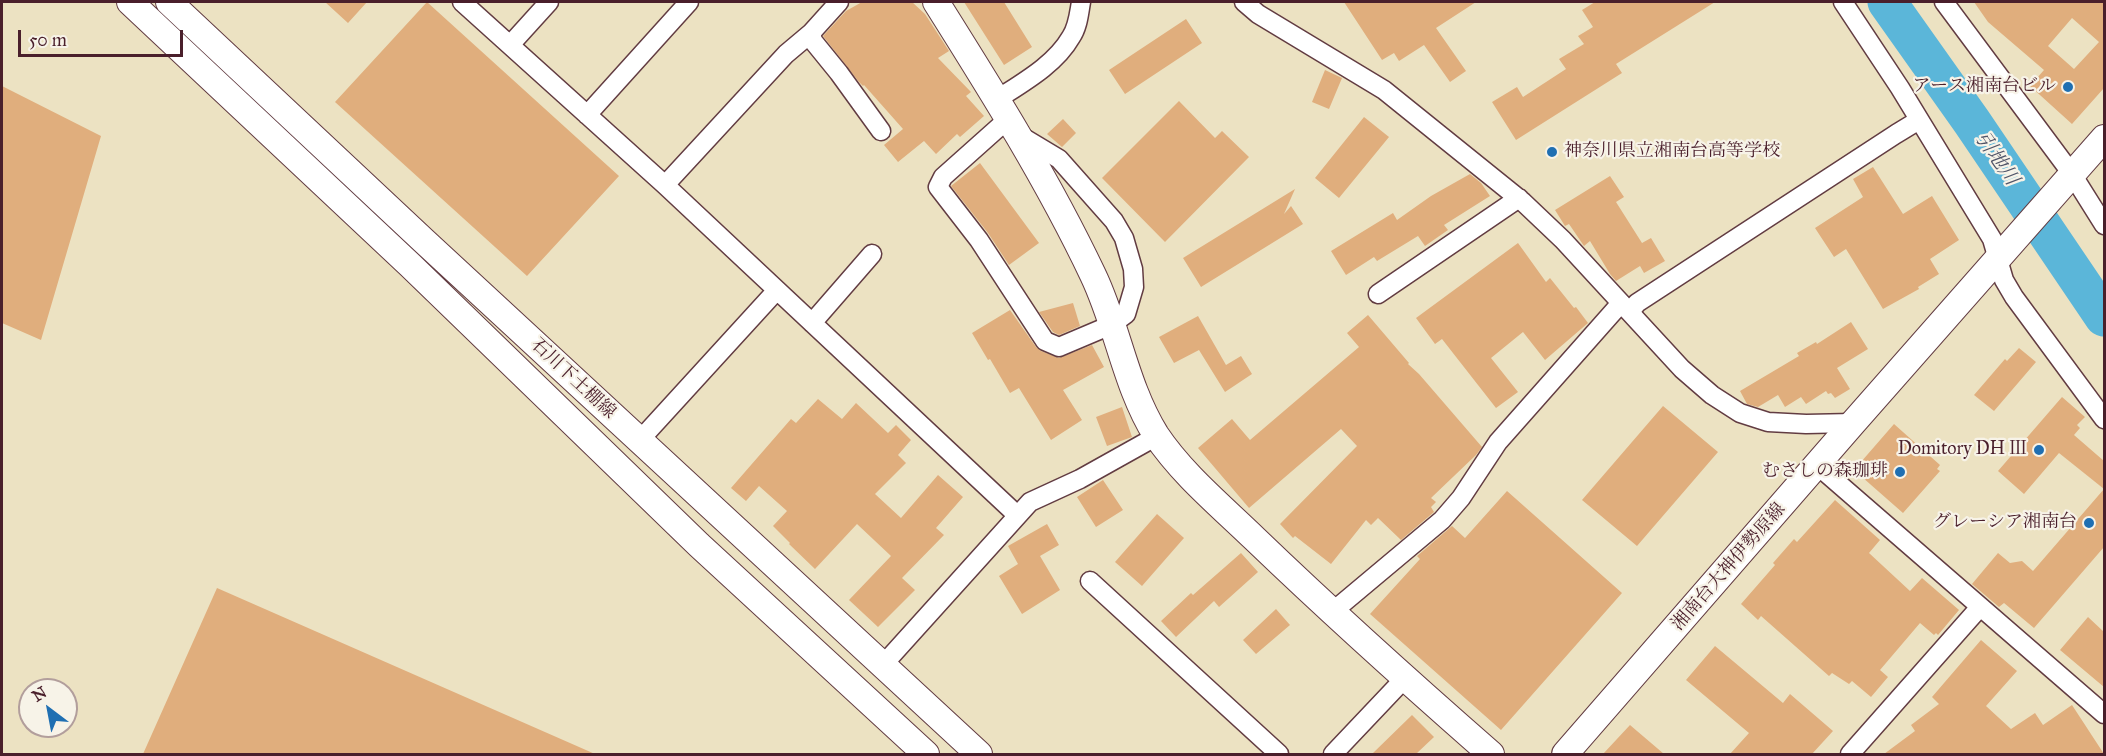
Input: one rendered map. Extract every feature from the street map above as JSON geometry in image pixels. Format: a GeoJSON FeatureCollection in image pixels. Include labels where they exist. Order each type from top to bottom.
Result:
{"type":"FeatureCollection","features":[{"type":"Feature","properties":{"kind":"street","name":"石川下土棚線"},"geometry":{"type":"LineString","coordinates":[[130,2],[411,265],[699,545],[926,754]]}},
{"type":"Feature","properties":{"kind":"street","name":"石川下土棚線"},"geometry":{"type":"LineString","coordinates":[[170,2],[639,441],[979,754]]}},
{"type":"Feature","properties":{"kind":"street"},"geometry":{"type":"LineString","coordinates":[[462,2],[665,185],[1017,515]]}},
{"type":"Feature","properties":{"kind":"street"},"geometry":{"type":"LineString","coordinates":[[510,45],[549,2]]}},
{"type":"Feature","properties":{"kind":"street"},"geometry":{"type":"LineString","coordinates":[[587,115],[689,2]]}},
{"type":"Feature","properties":{"kind":"street"},"geometry":{"type":"LineString","coordinates":[[665,185],[786,54],[811,33],[839,2]]}},
{"type":"Feature","properties":{"kind":"street"},"geometry":{"type":"LineString","coordinates":[[936,2],[1007,118],[1076,238],[1095,279],[1129,379],[1157,436],[1181,467],[1331,613],[1491,754]]}},
{"type":"Feature","properties":{"kind":"street"},"geometry":{"type":"LineString","coordinates":[[1007,118],[1059,159],[1114,220],[1124,238],[1133,269],[1134,287],[1126,314],[1111,325],[1059,346],[1045,341],[963,216],[938,188],[943,177],[1007,118],[1038,72],[1072,37],[1081,2]]}},
{"type":"Feature","properties":{"kind":"street"},"geometry":{"type":"LineString","coordinates":[[1244,2],[1258,14],[1383,90],[1518,198],[1563,240],[1682,369],[1712,395],[1740,413],[1768,422],[1852,423]]}},
{"type":"Feature","properties":{"kind":"street"},"geometry":{"type":"LineString","coordinates":[[1843,2],[1992,239],[2004,251],[2004,280],[2014,297],[2104,419]]}},
{"type":"Feature","properties":{"kind":"street"},"geometry":{"type":"LineString","coordinates":[[1945,2],[2065,182],[2104,225]]}},
{"type":"Feature","properties":{"kind":"street"},"geometry":{"type":"LineString","coordinates":[[811,33],[813,41],[880,131]]}},
{"type":"Feature","properties":{"kind":"street"},"geometry":{"type":"LineString","coordinates":[[1331,613],[1442,520],[1461,498],[1498,442],[1626,307],[1637,303],[1919,120]]}},
{"type":"Feature","properties":{"kind":"street"},"geometry":{"type":"LineString","coordinates":[[2065,182],[2104,138]]}},
{"type":"Feature","properties":{"kind":"street","name":"湘南台大神伊勢原線"},"geometry":{"type":"LineString","coordinates":[[1565,754],[2065,182]]}},
{"type":"Feature","properties":{"kind":"street"},"geometry":{"type":"LineString","coordinates":[[1378,294],[1518,198]]}},
{"type":"Feature","properties":{"kind":"street"},"geometry":{"type":"LineString","coordinates":[[812,323],[872,254]]}},
{"type":"Feature","properties":{"kind":"street"},"geometry":{"type":"LineString","coordinates":[[639,441],[777,290]]}},
{"type":"Feature","properties":{"kind":"street"},"geometry":{"type":"LineString","coordinates":[[882,666],[1030,502],[1080,479],[1157,436]]}},
{"type":"Feature","properties":{"kind":"street"},"geometry":{"type":"LineString","coordinates":[[1817,465],[2104,714]]}},
{"type":"Feature","properties":{"kind":"street"},"geometry":{"type":"LineString","coordinates":[[1090,581],[1279,754]]}},
{"type":"Feature","properties":{"kind":"street"},"geometry":{"type":"LineString","coordinates":[[1850,754],[1980,607]]}},
{"type":"Feature","properties":{"kind":"street"},"geometry":{"type":"LineString","coordinates":[[1334,754],[1405,678]]}},
{"type":"Feature","properties":{"kind":"building"},"geometry":{"type":"Polygon","coordinates":[[[325,2],[367,2],[348,23],[325,2]]]}},
{"type":"Feature","properties":{"kind":"building"},"geometry":{"type":"Polygon","coordinates":[[[427,2],[619,176],[527,276],[335,102],[427,2]]]}},
{"type":"Feature","properties":{"kind":"building"},"geometry":{"type":"Polygon","coordinates":[[[862,2],[912,2],[925,14],[949,51],[938,58],[971,92],[966,96],[984,116],[960,137],[957,134],[936,154],[924,141],[898,162],[884,145],[903,129],[859,82],[823,36],[846,11],[862,2]]]}},
{"type":"Feature","properties":{"kind":"building"},"geometry":{"type":"Polygon","coordinates":[[[964,2],[1004,2],[1032,47],[1004,65],[964,2]]]}},
{"type":"Feature","properties":{"kind":"building"},"geometry":{"type":"Polygon","coordinates":[[[1344,2],[1476,2],[1436,28],[1466,71],[1450,82],[1424,45],[1399,61],[1394,53],[1382,60],[1344,2]]]}},
{"type":"Feature","properties":{"kind":"building"},"geometry":{"type":"Polygon","coordinates":[[[1595,2],[1715,2],[1616,64],[1622,73],[1516,140],[1492,102],[1517,87],[1523,97],[1566,69],[1559,59],[1584,44],[1578,36],[1593,27],[1582,10],[1595,2]]]}},
{"type":"Feature","properties":{"kind":"building"},"geometry":{"type":"Polygon","coordinates":[[[1974,2],[2104,2],[2104,88],[2072,124],[2030,86],[2044,70],[1988,22],[1974,2]],[[2072,18],[2048,46],[2074,69],[2099,42],[2072,18]]]}},
{"type":"Feature","properties":{"kind":"building"},"geometry":{"type":"Polygon","coordinates":[[[1186,19],[1202,43],[1125,94],[1109,70],[1186,19]]]}},
{"type":"Feature","properties":{"kind":"building"},"geometry":{"type":"Polygon","coordinates":[[[1325,70],[1342,78],[1329,109],[1312,102],[1325,70]]]}},
{"type":"Feature","properties":{"kind":"building"},"geometry":{"type":"Polygon","coordinates":[[[2,86],[101,136],[41,340],[2,323],[2,86]]]}},
{"type":"Feature","properties":{"kind":"building"},"geometry":{"type":"Polygon","coordinates":[[[1179,101],[1215,138],[1222,131],[1249,157],[1165,242],[1102,178],[1179,101]]]}},
{"type":"Feature","properties":{"kind":"building"},"geometry":{"type":"Polygon","coordinates":[[[1364,117],[1389,137],[1339,198],[1315,178],[1364,117]]]}},
{"type":"Feature","properties":{"kind":"building"},"geometry":{"type":"Polygon","coordinates":[[[1063,119],[1076,133],[1062,147],[1047,134],[1063,119]]]}},
{"type":"Feature","properties":{"kind":"building"},"geometry":{"type":"Polygon","coordinates":[[[980,163],[1039,243],[1009,265],[988,233],[951,186],[980,163]]]}},
{"type":"Feature","properties":{"kind":"building"},"geometry":{"type":"Polygon","coordinates":[[[1873,167],[1903,214],[1932,196],[1959,240],[1930,259],[1939,274],[1918,287],[1919,289],[1883,309],[1846,249],[1834,257],[1815,228],[1863,197],[1853,179],[1873,167]]]}},
{"type":"Feature","properties":{"kind":"building"},"geometry":{"type":"Polygon","coordinates":[[[1470,174],[1481,183],[1490,196],[1444,225],[1448,230],[1425,246],[1418,236],[1377,261],[1374,257],[1346,275],[1331,251],[1393,213],[1397,220],[1431,196],[1470,174]]]}},
{"type":"Feature","properties":{"kind":"building"},"geometry":{"type":"Polygon","coordinates":[[[1610,176],[1624,197],[1616,202],[1642,243],[1651,238],[1665,261],[1644,273],[1640,266],[1616,281],[1590,241],[1584,246],[1569,224],[1565,226],[1555,210],[1610,176]]]}},
{"type":"Feature","properties":{"kind":"building"},"geometry":{"type":"Polygon","coordinates":[[[1295,189],[1284,214],[1291,206],[1303,224],[1201,287],[1183,258],[1295,189]]]}},
{"type":"Feature","properties":{"kind":"building"},"geometry":{"type":"Polygon","coordinates":[[[1518,243],[1546,282],[1550,278],[1588,323],[1545,360],[1523,332],[1491,358],[1518,392],[1496,408],[1442,339],[1435,344],[1416,318],[1518,243]]]}},
{"type":"Feature","properties":{"kind":"building"},"geometry":{"type":"Polygon","coordinates":[[[1073,303],[1080,326],[1059,335],[1053,332],[1039,312],[1073,303]]]}},
{"type":"Feature","properties":{"kind":"building"},"geometry":{"type":"Polygon","coordinates":[[[1010,310],[1041,351],[1059,358],[1092,345],[1104,367],[1063,390],[1082,420],[1051,440],[1019,388],[1010,393],[972,333],[1010,310]]]}},
{"type":"Feature","properties":{"kind":"building"},"geometry":{"type":"Polygon","coordinates":[[[1368,315],[1482,447],[1431,498],[1436,502],[1431,507],[1434,512],[1401,540],[1378,518],[1371,525],[1366,520],[1331,564],[1295,536],[1293,538],[1280,524],[1357,446],[1341,429],[1249,508],[1198,448],[1232,419],[1250,440],[1359,347],[1347,333],[1368,315]]]}},
{"type":"Feature","properties":{"kind":"building"},"geometry":{"type":"Polygon","coordinates":[[[1198,316],[1226,365],[1241,356],[1252,374],[1225,392],[1199,350],[1174,363],[1159,337],[1198,316]]]}},
{"type":"Feature","properties":{"kind":"building"},"geometry":{"type":"Polygon","coordinates":[[[1851,322],[1868,349],[1837,368],[1850,389],[1835,398],[1826,391],[1806,404],[1801,397],[1785,407],[1778,395],[1758,407],[1747,404],[1740,391],[1799,356],[1797,353],[1816,342],[1817,344],[1851,322]]]}},
{"type":"Feature","properties":{"kind":"building"},"geometry":{"type":"Polygon","coordinates":[[[2019,348],[2036,362],[1994,411],[1974,395],[2005,359],[2007,361],[2019,348]]]}},
{"type":"Feature","properties":{"kind":"building","name":"Domitory DH Ⅲ"},"geometry":{"type":"Polygon","coordinates":[[[2062,397],[2085,417],[2077,425],[2080,428],[2074,435],[2104,461],[2104,489],[2059,453],[2024,494],[1998,471],[2062,397]]]}},
{"type":"Feature","properties":{"kind":"building"},"geometry":{"type":"Polygon","coordinates":[[[818,399],[842,419],[856,403],[888,433],[896,425],[911,440],[898,455],[906,463],[875,494],[901,518],[938,475],[963,497],[936,528],[944,535],[902,578],[915,590],[878,627],[849,600],[891,556],[857,524],[815,569],[773,526],[787,511],[759,486],[746,501],[731,488],[791,419],[796,423],[818,399]]]}},
{"type":"Feature","properties":{"kind":"building"},"geometry":{"type":"Polygon","coordinates":[[[1663,406],[1718,452],[1637,546],[1582,500],[1663,406]]]}},
{"type":"Feature","properties":{"kind":"building"},"geometry":{"type":"Polygon","coordinates":[[[1122,407],[1132,437],[1107,446],[1096,417],[1122,407]]]}},
{"type":"Feature","properties":{"kind":"building"},"geometry":{"type":"Polygon","coordinates":[[[1894,424],[1940,465],[1937,469],[1940,471],[1903,513],[1854,470],[1894,424]]]}},
{"type":"Feature","properties":{"kind":"building"},"geometry":{"type":"Polygon","coordinates":[[[1103,480],[1123,510],[1096,527],[1077,497],[1103,480]]]}},
{"type":"Feature","properties":{"kind":"building","name":"グレーシア湘南台"},"geometry":{"type":"Polygon","coordinates":[[[2104,489],[2104,547],[2034,628],[2004,603],[1999,607],[1972,584],[1998,553],[2010,563],[2022,561],[2033,571],[2104,489]]]}},
{"type":"Feature","properties":{"kind":"building"},"geometry":{"type":"Polygon","coordinates":[[[1507,491],[1622,593],[1501,730],[1370,614],[1420,559],[1417,556],[1452,526],[1465,538],[1507,491]]]}},
{"type":"Feature","properties":{"kind":"building"},"geometry":{"type":"Polygon","coordinates":[[[1835,500],[1880,540],[1869,553],[1910,591],[1922,578],[1959,610],[1938,635],[1936,633],[1934,635],[1920,623],[1880,670],[1888,677],[1871,697],[1852,681],[1849,684],[1832,673],[1829,676],[1761,616],[1758,620],[1741,604],[1794,539],[1797,542],[1835,500]]]}},
{"type":"Feature","properties":{"kind":"building"},"geometry":{"type":"Polygon","coordinates":[[[1157,514],[1184,538],[1142,586],[1115,562],[1157,514]]]}},
{"type":"Feature","properties":{"kind":"building"},"geometry":{"type":"Polygon","coordinates":[[[1047,524],[1059,545],[1040,556],[1060,590],[1022,614],[999,576],[1018,564],[1008,546],[1047,524]]]}},
{"type":"Feature","properties":{"kind":"building"},"geometry":{"type":"Polygon","coordinates":[[[1241,553],[1258,572],[1219,607],[1214,601],[1176,637],[1161,621],[1191,593],[1193,595],[1241,553]]]}},
{"type":"Feature","properties":{"kind":"building"},"geometry":{"type":"Polygon","coordinates":[[[217,588],[595,754],[143,754],[217,588]]]}},
{"type":"Feature","properties":{"kind":"building"},"geometry":{"type":"Polygon","coordinates":[[[1276,609],[1290,625],[1256,654],[1243,640],[1276,609]]]}},
{"type":"Feature","properties":{"kind":"building"},"geometry":{"type":"Polygon","coordinates":[[[2088,617],[2104,632],[2104,687],[2060,650],[2088,617]]]}},
{"type":"Feature","properties":{"kind":"building"},"geometry":{"type":"Polygon","coordinates":[[[1981,640],[2017,671],[1986,706],[2011,729],[2035,713],[2043,725],[2072,705],[2104,754],[1884,754],[1915,731],[1911,725],[1939,704],[1932,697],[1981,640]]]}},
{"type":"Feature","properties":{"kind":"building"},"geometry":{"type":"Polygon","coordinates":[[[1715,646],[1783,703],[1790,694],[1833,731],[1812,754],[1730,754],[1749,733],[1686,680],[1715,646]]]}},
{"type":"Feature","properties":{"kind":"building"},"geometry":{"type":"Polygon","coordinates":[[[1412,715],[1434,737],[1416,754],[1372,754],[1412,715]]]}},
{"type":"Feature","properties":{"kind":"building"},"geometry":{"type":"Polygon","coordinates":[[[1630,725],[1637,731],[1664,754],[1603,754],[1630,725]]]}},
{"type":"Feature","properties":{"kind":"waterway","name":"引地川"},"geometry":{"type":"LineString","coordinates":[[1887,2],[1972,122],[2104,317]]}},
{"type":"Feature","properties":{"kind":"place","name":"アース湘南台ビル"},"geometry":{"type":"Point","coordinates":[2068,87]}},
{"type":"Feature","properties":{"kind":"place","name":"神奈川県立湘南台高等学校"},"geometry":{"type":"Point","coordinates":[1552,152]}},
{"type":"Feature","properties":{"kind":"place","name":"Domitory DH Ⅲ"},"geometry":{"type":"Point","coordinates":[2039,450]}},
{"type":"Feature","properties":{"kind":"place","name":"むさしの森珈琲"},"geometry":{"type":"Point","coordinates":[1900,472]}},
{"type":"Feature","properties":{"kind":"place","name":"グレーシア湘南台"},"geometry":{"type":"Point","coordinates":[2089,523]}}]}
